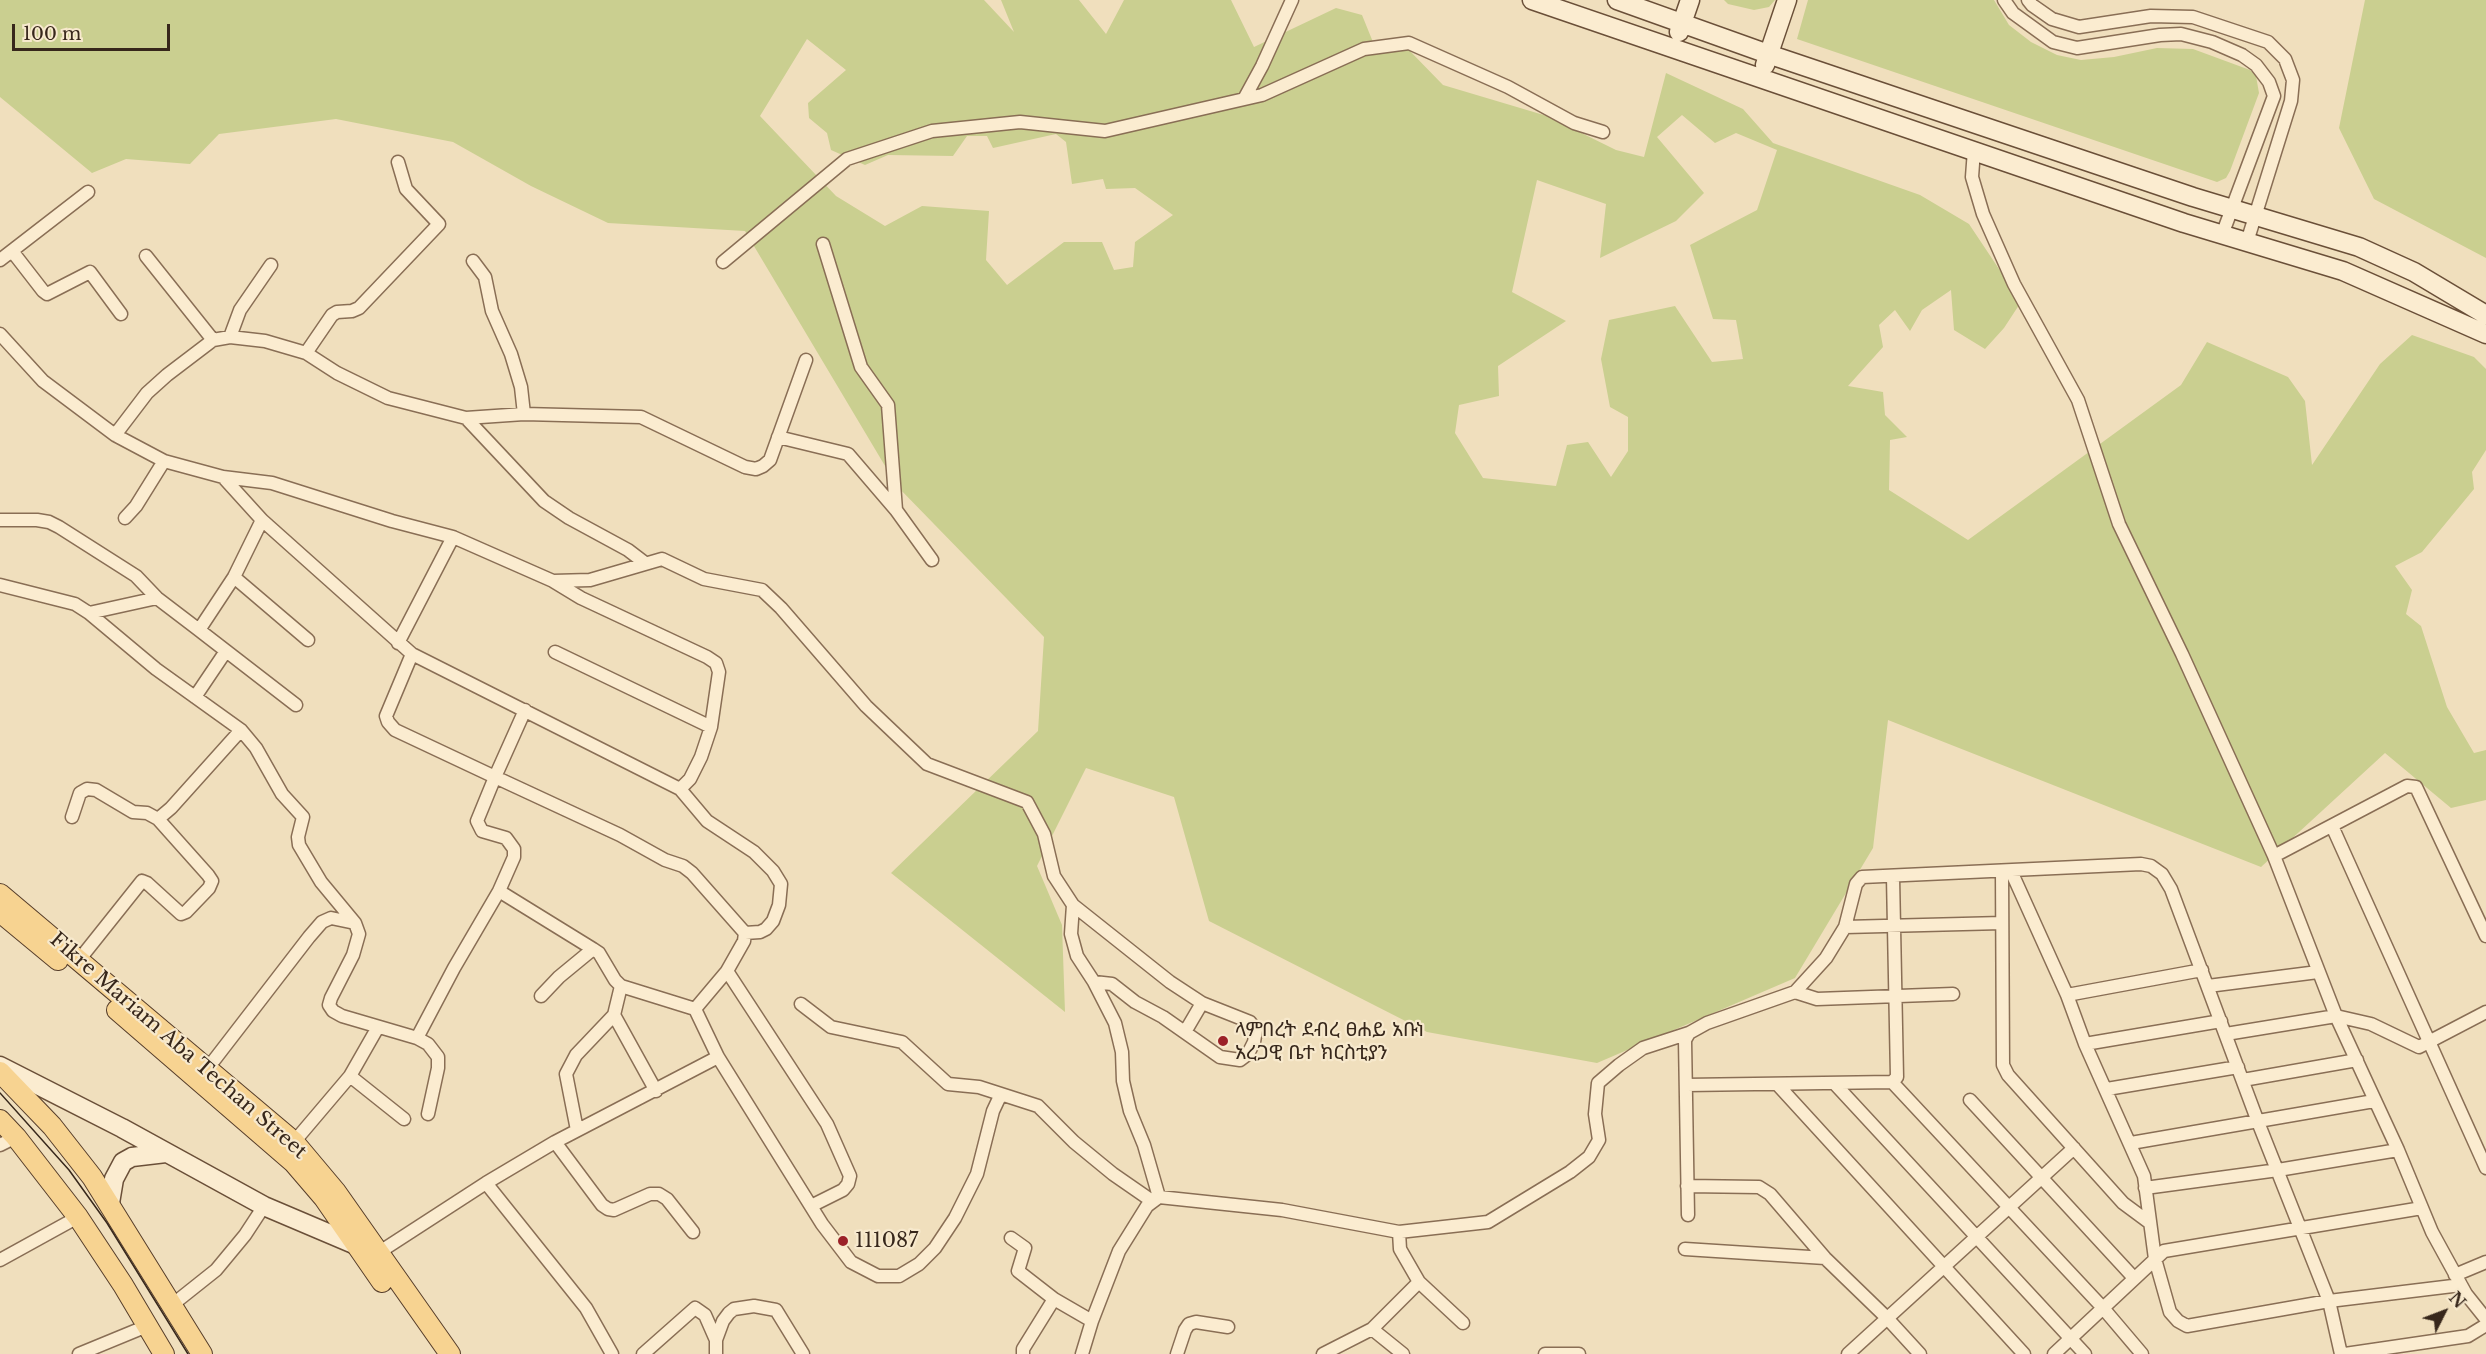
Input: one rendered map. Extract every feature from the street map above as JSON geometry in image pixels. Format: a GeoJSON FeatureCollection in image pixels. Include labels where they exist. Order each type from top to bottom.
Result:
{"type":"FeatureCollection","features":[{"type":"Feature","properties":{"kind":"main road"},"geometry":{"type":"LineString","coordinates":[[1532,0],[1563,5],[1761,78],[2222,235],[2343,271],[2486,334]]}},
{"type":"Feature","properties":{"kind":"main road"},"geometry":{"type":"LineString","coordinates":[[1617,0],[1768,54],[2231,209],[2331,238],[2382,256],[2414,272],[2486,315]]}},
{"type":"Feature","properties":{"kind":"main road"},"geometry":{"type":"LineString","coordinates":[[1674,47],[1690,0]]}},
{"type":"Feature","properties":{"kind":"main road"},"geometry":{"type":"LineString","coordinates":[[1761,78],[1787,0]]}},
{"type":"Feature","properties":{"kind":"main road","name":"Fikre Mariam Aba Techan Street"},"geometry":{"type":"LineString","coordinates":[[0,894],[294,1142],[336,1192],[450,1354]]}},
{"type":"Feature","properties":{"kind":"main road","name":"Fikre Mariam Aba Techan Street"},"geometry":{"type":"LineString","coordinates":[[0,912],[284,1153],[324,1198],[434,1354]]}},
{"type":"Feature","properties":{"kind":"main road"},"geometry":{"type":"LineString","coordinates":[[0,1066],[122,1128],[264,1206],[356,1246],[378,1253]]}},
{"type":"Feature","properties":{"kind":"main road"},"geometry":{"type":"LineString","coordinates":[[0,1072],[52,1126],[92,1177],[202,1354]]}},
{"type":"Feature","properties":{"kind":"main road"},"geometry":{"type":"LineString","coordinates":[[0,1120],[8,1141],[78,1217],[164,1354]]}},
{"type":"Feature","properties":{"kind":"main road"},"geometry":{"type":"LineString","coordinates":[[110,1203],[114,1179],[123,1162],[132,1157],[166,1153]]}},
{"type":"Feature","properties":{"kind":"street"},"geometry":{"type":"LineString","coordinates":[[1244,99],[1267,56],[1292,0]]}},
{"type":"Feature","properties":{"kind":"street"},"geometry":{"type":"LineString","coordinates":[[2004,0],[2013,13],[2053,42],[2077,48],[2160,35],[2181,34],[2212,42],[2242,55],[2256,65],[2269,82],[2274,96],[2222,235]]}},
{"type":"Feature","properties":{"kind":"street"},"geometry":{"type":"LineString","coordinates":[[2028,0],[2052,19],[2079,27],[2100,26],[2151,16],[2193,17],[2268,42],[2285,59],[2293,80],[2291,101],[2247,242]]}},
{"type":"Feature","properties":{"kind":"street"},"geometry":{"type":"LineString","coordinates":[[723,262],[847,159],[932,131],[1020,122],[1105,131],[1262,95],[1364,49],[1409,43],[1508,87],[1574,123],[1603,132]]}},
{"type":"Feature","properties":{"kind":"street"},"geometry":{"type":"LineString","coordinates":[[1974,150],[1972,177],[1983,214],[2014,284],[2078,400],[2119,524],[2182,654],[2274,856],[2336,1016],[2398,1150],[2422,1208],[2449,1266],[2476,1310],[2486,1319]]}},
{"type":"Feature","properties":{"kind":"street"},"geometry":{"type":"LineString","coordinates":[[306,353],[332,315],[359,308],[439,224],[406,189],[398,162]]}},
{"type":"Feature","properties":{"kind":"street"},"geometry":{"type":"LineString","coordinates":[[88,192],[4,254],[47,294],[90,272],[121,314]]}},
{"type":"Feature","properties":{"kind":"street"},"geometry":{"type":"LineString","coordinates":[[823,244],[861,367],[888,405],[896,510]]}},
{"type":"Feature","properties":{"kind":"street"},"geometry":{"type":"LineString","coordinates":[[146,256],[213,340]]}},
{"type":"Feature","properties":{"kind":"street"},"geometry":{"type":"LineString","coordinates":[[473,261],[485,277],[492,311],[511,354],[521,387],[524,414]]}},
{"type":"Feature","properties":{"kind":"street"},"geometry":{"type":"LineString","coordinates":[[230,337],[240,310],[271,265]]}},
{"type":"Feature","properties":{"kind":"street"},"geometry":{"type":"LineString","coordinates":[[1,337],[43,381],[115,435],[164,461],[223,477],[272,483],[392,521],[453,537],[553,581],[581,598],[716,663],[719,672],[711,727],[701,757],[690,779],[680,789]]}},
{"type":"Feature","properties":{"kind":"street"},"geometry":{"type":"LineString","coordinates":[[115,435],[147,393],[213,340],[230,337],[265,341],[306,353],[338,373],[388,398],[466,418],[524,414],[641,417],[756,469],[771,460],[806,360]]}},
{"type":"Feature","properties":{"kind":"street"},"geometry":{"type":"LineString","coordinates":[[466,418],[544,501],[569,518],[628,550],[645,563]]}},
{"type":"Feature","properties":{"kind":"street"},"geometry":{"type":"LineString","coordinates":[[778,437],[848,454],[896,510],[932,560]]}},
{"type":"Feature","properties":{"kind":"street"},"geometry":{"type":"LineString","coordinates":[[125,518],[136,506],[164,461]]}},
{"type":"Feature","properties":{"kind":"street"},"geometry":{"type":"LineString","coordinates":[[223,477],[262,520],[412,654],[680,789],[707,821],[754,852],[773,871],[781,884],[779,905],[773,921],[766,929],[760,932],[745,933]]}},
{"type":"Feature","properties":{"kind":"street"},"geometry":{"type":"LineString","coordinates":[[0,520],[49,522],[111,559],[136,576],[157,597],[296,705]]}},
{"type":"Feature","properties":{"kind":"street"},"geometry":{"type":"LineString","coordinates":[[200,630],[234,577],[262,520]]}},
{"type":"Feature","properties":{"kind":"street"},"geometry":{"type":"LineString","coordinates":[[398,643],[453,537]]}},
{"type":"Feature","properties":{"kind":"street"},"geometry":{"type":"LineString","coordinates":[[553,581],[590,580],[662,559],[704,579],[762,590],[781,608],[866,706],[927,764],[1028,802],[1044,834],[1054,876],[1073,905],[1161,976],[1202,1003],[1242,1017],[1254,1026],[1256,1030],[1254,1042],[1248,1054],[1240,1060],[1220,1057],[1185,1032],[1135,1002],[1112,984],[1094,982]]}},
{"type":"Feature","properties":{"kind":"street"},"geometry":{"type":"LineString","coordinates":[[234,577],[308,640]]}},
{"type":"Feature","properties":{"kind":"street"},"geometry":{"type":"LineString","coordinates":[[0,585],[75,604],[156,669],[241,730],[256,748],[282,794],[303,818],[298,837],[299,845],[321,882],[355,923],[359,934],[357,945],[329,1005],[333,1011],[342,1016],[417,1038],[428,1044],[438,1057],[438,1068],[428,1114]]}},
{"type":"Feature","properties":{"kind":"street"},"geometry":{"type":"LineString","coordinates":[[89,613],[157,597]]}},
{"type":"Feature","properties":{"kind":"street"},"geometry":{"type":"LineString","coordinates":[[195,697],[226,651]]}},
{"type":"Feature","properties":{"kind":"street"},"geometry":{"type":"LineString","coordinates":[[555,651],[711,727]]}},
{"type":"Feature","properties":{"kind":"street"},"geometry":{"type":"LineString","coordinates":[[412,654],[386,716],[390,726],[620,835],[665,860],[683,866],[745,933],[744,941],[727,971],[695,1009]]}},
{"type":"Feature","properties":{"kind":"street"},"geometry":{"type":"LineString","coordinates":[[417,1038],[499,891],[514,857],[514,849],[506,838],[482,831],[477,821],[525,710]]}},
{"type":"Feature","properties":{"kind":"street"},"geometry":{"type":"LineString","coordinates":[[158,819],[171,808],[241,730]]}},
{"type":"Feature","properties":{"kind":"street"},"geometry":{"type":"LineString","coordinates":[[2274,856],[2407,786],[2416,786],[2486,936]]}},
{"type":"Feature","properties":{"kind":"street"},"geometry":{"type":"LineString","coordinates":[[72,817],[80,794],[87,789],[96,790],[133,812],[147,813],[158,819],[212,881],[209,888],[181,915],[142,881],[79,960]]}},
{"type":"Feature","properties":{"kind":"street"},"geometry":{"type":"LineString","coordinates":[[2332,826],[2486,1167]]}},
{"type":"Feature","properties":{"kind":"street"},"geometry":{"type":"LineString","coordinates":[[801,1004],[831,1027],[902,1042],[948,1084],[979,1087],[1038,1106],[1074,1142],[1113,1174],[1155,1199],[1282,1210],[1399,1232],[1488,1222],[1570,1172],[1589,1157],[1599,1140],[1595,1114],[1598,1083],[1643,1048],[1689,1033],[1707,1023],[1795,992],[1826,958],[1845,927],[1856,884],[1862,877],[2141,864],[2151,866],[2162,874],[2171,889],[2258,1122],[2329,1301],[2343,1354],[2468,1336],[2486,1325]]}},
{"type":"Feature","properties":{"kind":"street"},"geometry":{"type":"LineString","coordinates":[[2006,871],[2002,923],[2002,1065],[2008,1076],[2123,1203],[2150,1223]]}},
{"type":"Feature","properties":{"kind":"street"},"geometry":{"type":"LineString","coordinates":[[2006,871],[2067,995],[2085,1044],[2131,1143],[2144,1176],[2155,1259],[2170,1312],[2187,1326],[2458,1280],[2486,1262]]}},
{"type":"Feature","properties":{"kind":"street"},"geometry":{"type":"LineString","coordinates":[[1686,1085],[1892,1082],[1897,1077],[1893,876]]}},
{"type":"Feature","properties":{"kind":"street"},"geometry":{"type":"LineString","coordinates":[[499,891],[599,953],[621,986],[695,1009],[718,1057],[822,1224],[851,1262],[878,1276],[899,1276],[919,1264],[935,1248],[955,1218],[977,1174],[993,1111],[1001,1094]]}},
{"type":"Feature","properties":{"kind":"street"},"geometry":{"type":"LineString","coordinates":[[1073,905],[1071,934],[1077,956],[1094,982],[1115,1023],[1122,1052],[1123,1081],[1130,1111],[1144,1145],[1155,1199],[1119,1251],[1082,1354]]}},
{"type":"Feature","properties":{"kind":"street"},"geometry":{"type":"LineString","coordinates":[[208,1068],[322,922],[331,918],[355,923]]}},
{"type":"Feature","properties":{"kind":"street"},"geometry":{"type":"LineString","coordinates":[[1845,927],[2002,923]]}},
{"type":"Feature","properties":{"kind":"street"},"geometry":{"type":"LineString","coordinates":[[541,996],[559,977],[593,949]]}},
{"type":"Feature","properties":{"kind":"street"},"geometry":{"type":"LineString","coordinates":[[2067,995],[2202,970]]}},
{"type":"Feature","properties":{"kind":"street"},"geometry":{"type":"LineString","coordinates":[[727,971],[827,1124],[850,1176],[843,1190],[811,1206]]}},
{"type":"Feature","properties":{"kind":"street"},"geometry":{"type":"LineString","coordinates":[[2208,986],[2318,972]]}},
{"type":"Feature","properties":{"kind":"street"},"geometry":{"type":"LineString","coordinates":[[577,1130],[566,1074],[576,1055],[614,1015],[621,986]]}},
{"type":"Feature","properties":{"kind":"street"},"geometry":{"type":"LineString","coordinates":[[1795,992],[1817,999],[1953,994]]}},
{"type":"Feature","properties":{"kind":"street"},"geometry":{"type":"LineString","coordinates":[[1185,1032],[1202,1003]]}},
{"type":"Feature","properties":{"kind":"street"},"geometry":{"type":"LineString","coordinates":[[2226,1034],[2336,1016],[2371,1023],[2419,1047],[2486,1012]]}},
{"type":"Feature","properties":{"kind":"street"},"geometry":{"type":"LineString","coordinates":[[614,1015],[656,1091]]}},
{"type":"Feature","properties":{"kind":"street"},"geometry":{"type":"LineString","coordinates":[[2085,1044],[2221,1021]]}},
{"type":"Feature","properties":{"kind":"street"},"geometry":{"type":"LineString","coordinates":[[294,1142],[350,1076],[378,1027]]}},
{"type":"Feature","properties":{"kind":"street"},"geometry":{"type":"LineString","coordinates":[[1688,1215],[1685,1040],[1689,1033]]}},
{"type":"Feature","properties":{"kind":"street"},"geometry":{"type":"LineString","coordinates":[[378,1253],[486,1182],[555,1142],[718,1057]]}},
{"type":"Feature","properties":{"kind":"street"},"geometry":{"type":"LineString","coordinates":[[2243,1080],[2357,1060]]}},
{"type":"Feature","properties":{"kind":"street"},"geometry":{"type":"LineString","coordinates":[[2107,1089],[2238,1067]]}},
{"type":"Feature","properties":{"kind":"street"},"geometry":{"type":"LineString","coordinates":[[350,1076],[404,1119]]}},
{"type":"Feature","properties":{"kind":"street"},"geometry":{"type":"LineString","coordinates":[[1892,1082],[2103,1308],[2142,1354]]}},
{"type":"Feature","properties":{"kind":"street"},"geometry":{"type":"LineString","coordinates":[[1834,1083],[2085,1354]]}},
{"type":"Feature","properties":{"kind":"street"},"geometry":{"type":"LineString","coordinates":[[1777,1084],[2024,1354]]}},
{"type":"Feature","properties":{"kind":"street"},"geometry":{"type":"LineString","coordinates":[[1970,1100],[2134,1278]]}},
{"type":"Feature","properties":{"kind":"street"},"geometry":{"type":"LineString","coordinates":[[2131,1143],[2374,1101]]}},
{"type":"Feature","properties":{"kind":"street"},"geometry":{"type":"LineString","coordinates":[[555,1142],[602,1205],[608,1209],[614,1210],[650,1194],[659,1194],[667,1198],[693,1232]]}},
{"type":"Feature","properties":{"kind":"street"},"geometry":{"type":"LineString","coordinates":[[1848,1354],[2074,1148]]}},
{"type":"Feature","properties":{"kind":"street"},"geometry":{"type":"LineString","coordinates":[[2145,1188],[2278,1170],[2398,1150]]}},
{"type":"Feature","properties":{"kind":"street"},"geometry":{"type":"LineString","coordinates":[[486,1182],[586,1308],[612,1354]]}},
{"type":"Feature","properties":{"kind":"street"},"geometry":{"type":"LineString","coordinates":[[1687,1186],[1759,1187],[1770,1194],[1825,1258],[1887,1318],[1920,1354]]}},
{"type":"Feature","properties":{"kind":"street"},"geometry":{"type":"LineString","coordinates":[[172,1305],[216,1270],[245,1235],[264,1206]]}},
{"type":"Feature","properties":{"kind":"street"},"geometry":{"type":"LineString","coordinates":[[2054,1354],[2164,1251],[2422,1208]]}},
{"type":"Feature","properties":{"kind":"street"},"geometry":{"type":"LineString","coordinates":[[0,1260],[78,1217]]}},
{"type":"Feature","properties":{"kind":"street"},"geometry":{"type":"LineString","coordinates":[[1399,1232],[1401,1249],[1419,1282],[1463,1323]]}},
{"type":"Feature","properties":{"kind":"street"},"geometry":{"type":"LineString","coordinates":[[1011,1238],[1025,1248],[1018,1271],[1054,1299],[1092,1321]]}},
{"type":"Feature","properties":{"kind":"street"},"geometry":{"type":"LineString","coordinates":[[1684,1249],[1825,1258]]}},
{"type":"Feature","properties":{"kind":"street"},"geometry":{"type":"LineString","coordinates":[[1323,1354],[1372,1329],[1419,1282]]}},
{"type":"Feature","properties":{"kind":"street"},"geometry":{"type":"LineString","coordinates":[[1023,1354],[1023,1349],[1054,1299]]}},
{"type":"Feature","properties":{"kind":"street"},"geometry":{"type":"LineString","coordinates":[[716,1354],[716,1340],[723,1321],[729,1313],[744,1307],[764,1306],[776,1310],[803,1354]]}},
{"type":"Feature","properties":{"kind":"street"},"geometry":{"type":"LineString","coordinates":[[644,1354],[695,1308],[705,1315],[716,1340]]}},
{"type":"Feature","properties":{"kind":"street"},"geometry":{"type":"LineString","coordinates":[[1177,1354],[1189,1324],[1196,1322],[1228,1327]]}},
{"type":"Feature","properties":{"kind":"street"},"geometry":{"type":"LineString","coordinates":[[79,1354],[147,1326]]}},
{"type":"Feature","properties":{"kind":"street"},"geometry":{"type":"LineString","coordinates":[[1372,1329],[1403,1354]]}},
{"type":"Feature","properties":{"kind":"street"},"geometry":{"type":"LineString","coordinates":[[1545,1354],[1579,1354]]}},
{"type":"Feature","properties":{"kind":"green space"},"geometry":{"type":"Polygon","coordinates":[[[0,0],[984,0],[1014,32],[1001,0],[1079,0],[1106,34],[1124,0],[1231,0],[1254,47],[1336,8],[1362,15],[1377,52],[1408,49],[1443,85],[1547,116],[1616,150],[1644,157],[1666,73],[1743,109],[1773,143],[1920,195],[1969,224],[2021,302],[2004,328],[1985,349],[1954,330],[1951,290],[1922,310],[1910,331],[1895,310],[1879,325],[1883,347],[1848,386],[1883,392],[1885,415],[1907,437],[1890,440],[1889,490],[1968,540],[2181,385],[2207,342],[2288,377],[2305,401],[2312,465],[2380,364],[2412,335],[2474,357],[2486,369],[2486,450],[2472,472],[2474,489],[2422,552],[2395,566],[2412,590],[2406,614],[2421,626],[2447,707],[2474,753],[2486,750],[2486,800],[2451,808],[2385,753],[2261,867],[1888,720],[1873,848],[1795,978],[1597,1063],[1427,1032],[1209,921],[1174,797],[1086,768],[1037,866],[1062,925],[1065,1012],[891,873],[1038,731],[1044,637],[897,486],[745,231],[608,223],[531,186],[453,142],[336,119],[219,134],[190,164],[126,159],[92,173],[0,97],[0,0]],[[807,39],[760,116],[836,196],[885,226],[922,206],[989,211],[986,260],[1007,285],[1064,242],[1102,242],[1114,270],[1133,267],[1135,242],[1173,215],[1135,188],[1106,189],[1103,179],[1072,184],[1066,142],[1056,134],[993,148],[987,136],[967,136],[953,156],[888,155],[865,165],[831,150],[827,133],[809,118],[808,103],[846,70],[807,39]],[[1682,115],[1657,137],[1704,193],[1676,221],[1600,258],[1606,204],[1537,180],[1512,292],[1566,321],[1498,366],[1499,396],[1459,405],[1455,433],[1483,478],[1556,486],[1567,445],[1588,442],[1611,477],[1628,451],[1628,417],[1610,407],[1601,359],[1609,320],[1675,306],[1712,362],[1743,359],[1736,320],[1713,319],[1690,245],[1757,210],[1777,150],[1736,133],[1715,143],[1682,115]]]}},
{"type":"Feature","properties":{"kind":"green space"},"geometry":{"type":"Polygon","coordinates":[[[1724,0],[1775,0],[1769,7],[1754,10],[1728,4],[1724,0]]]}},
{"type":"Feature","properties":{"kind":"green space"},"geometry":{"type":"Polygon","coordinates":[[[1808,0],[1994,0],[2009,25],[2031,42],[2057,55],[2081,60],[2114,57],[2157,48],[2193,49],[2250,70],[2256,76],[2259,93],[2230,171],[2226,178],[2217,182],[1797,39],[1808,0]]]}},
{"type":"Feature","properties":{"kind":"green space"},"geometry":{"type":"Polygon","coordinates":[[[2365,0],[2486,0],[2486,258],[2374,199],[2339,128],[2365,0]]]}},
{"type":"Feature","properties":{"kind":"tram line"},"geometry":{"type":"LineString","coordinates":[[0,1093],[69,1170],[107,1223],[188,1354]]}},
{"type":"Feature","properties":{"kind":"place","name":"ላምበረት ደብረ ፀሐይ አቡነ አረጋዊ ቤተ ክርስቲያን"},"geometry":{"type":"Point","coordinates":[1223,1041]}},
{"type":"Feature","properties":{"kind":"place","name":"111087"},"geometry":{"type":"Point","coordinates":[843,1241]}}]}
